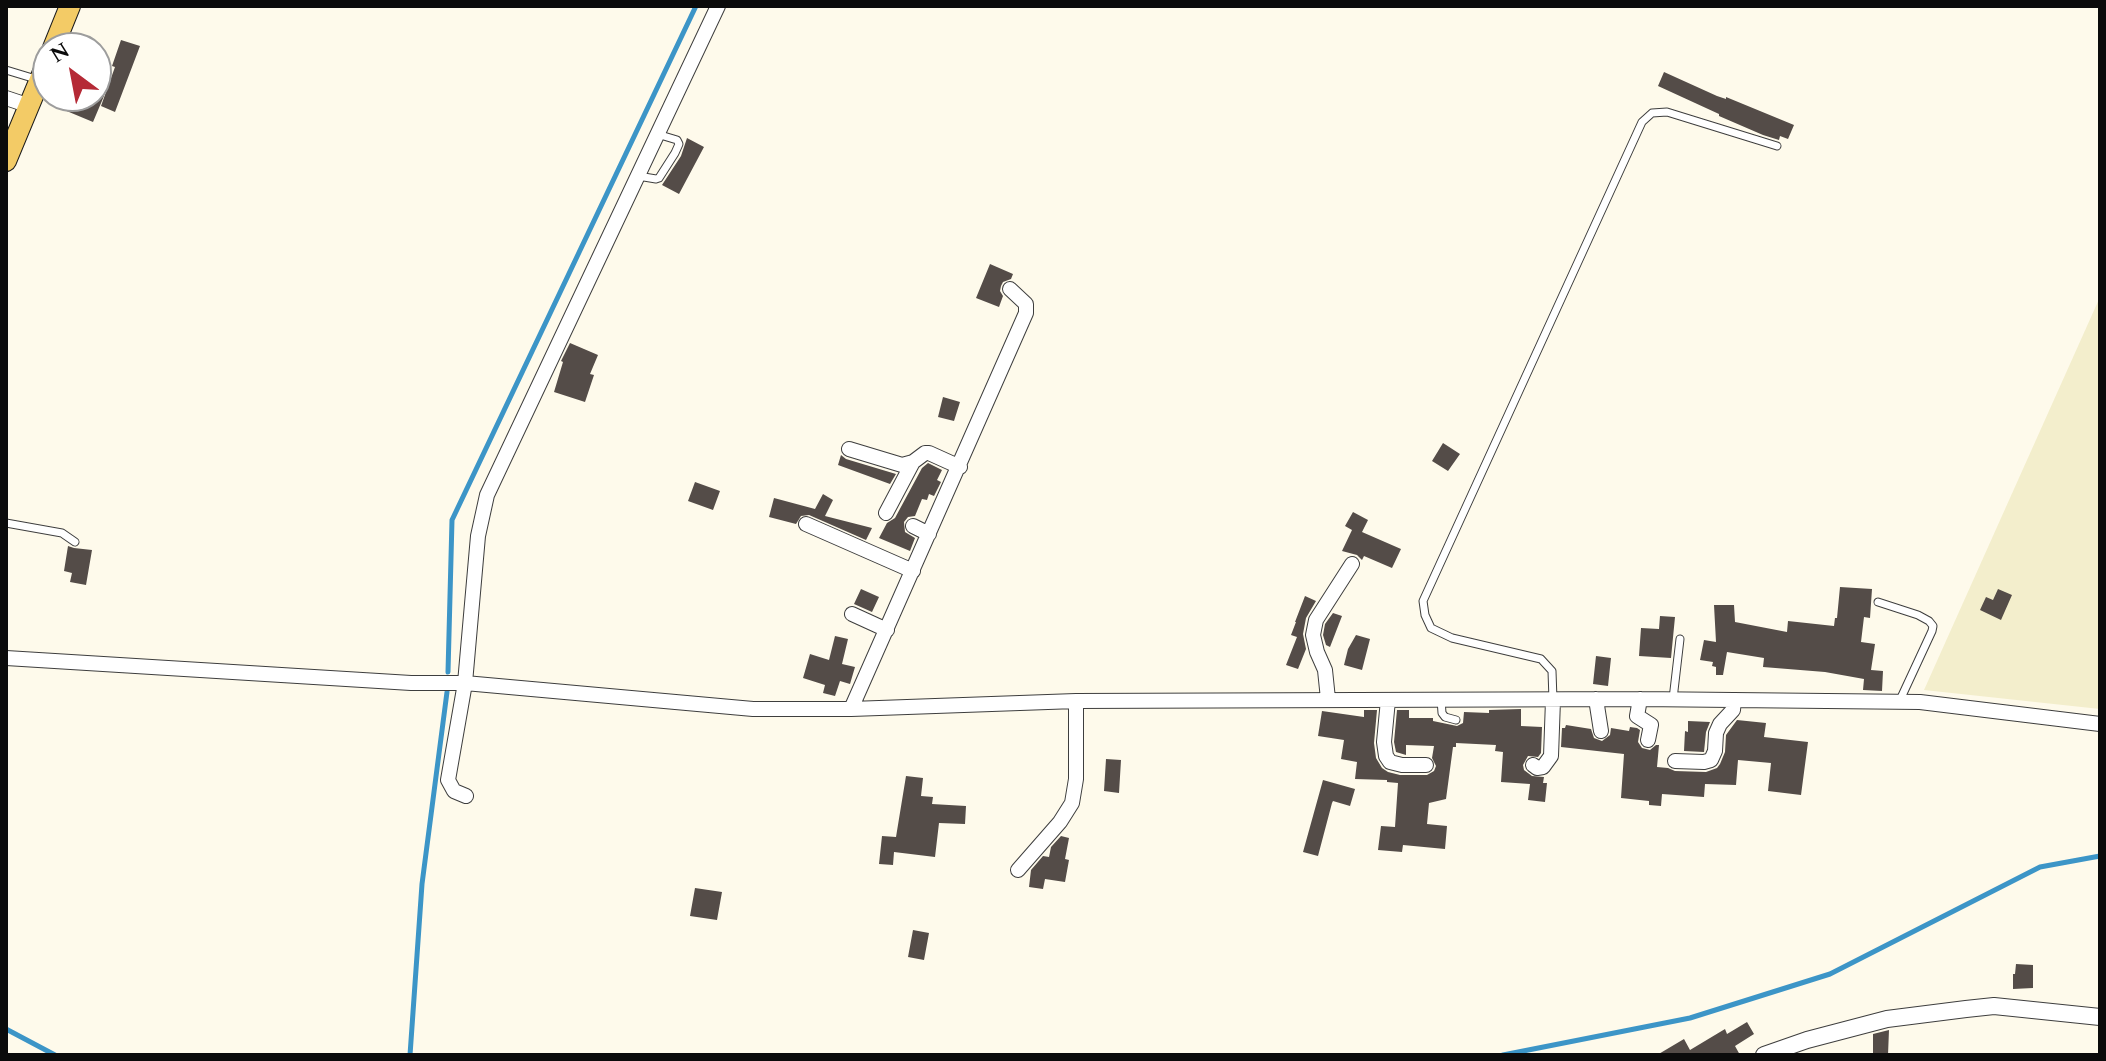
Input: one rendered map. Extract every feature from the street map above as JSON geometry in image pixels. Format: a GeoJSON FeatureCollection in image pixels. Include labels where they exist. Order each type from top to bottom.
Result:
{"type":"FeatureCollection","features":[{"type":"Feature","properties":{"kind":"main road"},"geometry":{"type":"LineString","coordinates":[[59,32],[70,6]]}},
{"type":"Feature","properties":{"kind":"main road"},"geometry":{"type":"LineString","coordinates":[[6,161],[32,101]]}},
{"type":"Feature","properties":{"kind":"street"},"geometry":{"type":"LineString","coordinates":[[466,796],[454,791],[448,780],[465,683],[478,536],[487,495],[718,6]]}},
{"type":"Feature","properties":{"kind":"street"},"geometry":{"type":"LineString","coordinates":[[6,98],[30,106]]}},
{"type":"Feature","properties":{"kind":"street"},"geometry":{"type":"LineString","coordinates":[[851,709],[1026,313],[1026,304],[1010,289]]}},
{"type":"Feature","properties":{"kind":"street"},"geometry":{"type":"LineString","coordinates":[[849,449],[902,465],[929,453],[960,467]]}},
{"type":"Feature","properties":{"kind":"street"},"geometry":{"type":"LineString","coordinates":[[886,513],[913,462]]}},
{"type":"Feature","properties":{"kind":"street"},"geometry":{"type":"LineString","coordinates":[[806,524],[913,571]]}},
{"type":"Feature","properties":{"kind":"street"},"geometry":{"type":"LineString","coordinates":[[913,526],[929,534]]}},
{"type":"Feature","properties":{"kind":"street"},"geometry":{"type":"LineString","coordinates":[[1328,699],[1325,670],[1313,635],[1316,620],[1352,564]]}},
{"type":"Feature","properties":{"kind":"street"},"geometry":{"type":"LineString","coordinates":[[852,614],[887,630]]}},
{"type":"Feature","properties":{"kind":"street"},"geometry":{"type":"LineString","coordinates":[[6,658],[411,683],[465,683],[753,709],[851,709],[1076,701],[1673,699],[1920,702],[2100,724]]}},
{"type":"Feature","properties":{"kind":"street"},"geometry":{"type":"LineString","coordinates":[[1596,699],[1601,731]]}},
{"type":"Feature","properties":{"kind":"street"},"geometry":{"type":"LineString","coordinates":[[1640,699],[1637,716],[1651,725],[1648,740]]}},
{"type":"Feature","properties":{"kind":"street"},"geometry":{"type":"LineString","coordinates":[[1388,700],[1384,742],[1386,756],[1390,762],[1402,765],[1426,765]]}},
{"type":"Feature","properties":{"kind":"street"},"geometry":{"type":"LineString","coordinates":[[1533,765],[1543,767],[1551,756],[1553,700]]}},
{"type":"Feature","properties":{"kind":"street"},"geometry":{"type":"LineString","coordinates":[[1675,761],[1711,760],[1716,733],[1733,710],[1734,700]]}},
{"type":"Feature","properties":{"kind":"street"},"geometry":{"type":"LineString","coordinates":[[1018,870],[1060,822],[1072,803],[1076,779],[1076,701]]}},
{"type":"Feature","properties":{"kind":"street"},"geometry":{"type":"LineString","coordinates":[[1764,1055],[1808,1047],[1887,1019],[1994,1006],[2100,1017]]}},
{"type":"Feature","properties":{"kind":"lane"},"geometry":{"type":"LineString","coordinates":[[6,70],[32,70]]}},
{"type":"Feature","properties":{"kind":"lane"},"geometry":{"type":"LineString","coordinates":[[1553,700],[1552,671],[1541,659],[1452,638],[1431,628],[1423,601],[1642,122],[1652,113],[1667,112],[1777,146]]}},
{"type":"Feature","properties":{"kind":"lane"},"geometry":{"type":"LineString","coordinates":[[638,176],[659,178],[675,153],[679,144],[677,140],[657,134]]}},
{"type":"Feature","properties":{"kind":"lane"},"geometry":{"type":"LineString","coordinates":[[6,523],[62,533],[75,542]]}},
{"type":"Feature","properties":{"kind":"lane"},"geometry":{"type":"LineString","coordinates":[[1878,602],[1918,615],[1933,626],[1900,702]]}},
{"type":"Feature","properties":{"kind":"lane"},"geometry":{"type":"LineString","coordinates":[[1673,699],[1680,639]]}},
{"type":"Feature","properties":{"kind":"lane"},"geometry":{"type":"LineString","coordinates":[[1441,699],[1442,713],[1456,720]]}},
{"type":"Feature","properties":{"kind":"shaded area"},"geometry":{"type":"Polygon","coordinates":[[[2100,297],[2100,709],[1924,690],[2100,297]]]}},
{"type":"Feature","properties":{"kind":"building"},"geometry":{"type":"Polygon","coordinates":[[[121,40],[140,46],[115,112],[112,111],[112,75],[115,67],[112,66],[121,40]]]}},
{"type":"Feature","properties":{"kind":"building"},"geometry":{"type":"Polygon","coordinates":[[[1664,72],[1794,125],[1788,139],[1780,136],[1779,140],[1763,135],[1658,86],[1664,72]]]}},
{"type":"Feature","properties":{"kind":"building"},"geometry":{"type":"Polygon","coordinates":[[[69,112],[97,112],[93,122],[69,112]]]}},
{"type":"Feature","properties":{"kind":"building"},"geometry":{"type":"Polygon","coordinates":[[[687,138],[704,147],[679,194],[662,185],[681,156],[687,138]]]}},
{"type":"Feature","properties":{"kind":"building"},"geometry":{"type":"Polygon","coordinates":[[[990,264],[1013,274],[1001,286],[1003,296],[999,307],[976,298],[990,264]]]}},
{"type":"Feature","properties":{"kind":"building"},"geometry":{"type":"Polygon","coordinates":[[[570,343],[598,355],[590,374],[594,375],[585,402],[554,392],[561,361],[570,343]]]}},
{"type":"Feature","properties":{"kind":"building"},"geometry":{"type":"Polygon","coordinates":[[[943,397],[960,402],[954,421],[938,417],[943,397]]]}},
{"type":"Feature","properties":{"kind":"building"},"geometry":{"type":"Polygon","coordinates":[[[1443,443],[1460,454],[1448,471],[1432,461],[1443,443]]]}},
{"type":"Feature","properties":{"kind":"building"},"geometry":{"type":"Polygon","coordinates":[[[841,455],[896,474],[890,484],[838,465],[841,455]]]}},
{"type":"Feature","properties":{"kind":"building"},"geometry":{"type":"Polygon","coordinates":[[[928,463],[942,470],[937,480],[941,482],[934,496],[929,494],[927,500],[922,499],[915,516],[908,517],[904,522],[905,532],[915,538],[910,551],[879,538],[887,523],[895,518],[922,468],[928,463]]]}},
{"type":"Feature","properties":{"kind":"building"},"geometry":{"type":"Polygon","coordinates":[[[695,482],[720,491],[713,510],[688,501],[695,482]]]}},
{"type":"Feature","properties":{"kind":"building"},"geometry":{"type":"Polygon","coordinates":[[[823,494],[833,500],[825,516],[872,528],[866,540],[809,515],[801,516],[796,524],[769,517],[774,498],[815,509],[823,494]]]}},
{"type":"Feature","properties":{"kind":"building"},"geometry":{"type":"Polygon","coordinates":[[[1353,512],[1368,520],[1362,532],[1401,549],[1392,568],[1342,551],[1352,530],[1345,526],[1353,512]]]}},
{"type":"Feature","properties":{"kind":"building"},"geometry":{"type":"Polygon","coordinates":[[[68,546],[92,550],[86,585],[70,582],[72,573],[64,571],[68,546]]]}},
{"type":"Feature","properties":{"kind":"building"},"geometry":{"type":"Polygon","coordinates":[[[1840,587],[1872,589],[1870,618],[1864,617],[1861,642],[1875,644],[1871,670],[1883,671],[1882,691],[1863,690],[1864,679],[1763,667],[1764,658],[1727,652],[1723,675],[1716,675],[1713,662],[1700,660],[1704,640],[1716,642],[1714,605],[1734,605],[1735,622],[1787,632],[1788,621],[1834,626],[1840,587]]]}},
{"type":"Feature","properties":{"kind":"building"},"geometry":{"type":"Polygon","coordinates":[[[861,589],[879,597],[872,612],[854,604],[861,589]]]}},
{"type":"Feature","properties":{"kind":"building"},"geometry":{"type":"Polygon","coordinates":[[[1998,589],[2012,595],[2001,620],[1980,610],[1986,597],[1993,600],[1998,589]]]}},
{"type":"Feature","properties":{"kind":"building"},"geometry":{"type":"Polygon","coordinates":[[[1305,596],[1316,601],[1306,618],[1303,634],[1306,649],[1298,669],[1286,665],[1297,637],[1291,635],[1305,596]]]}},
{"type":"Feature","properties":{"kind":"building"},"geometry":{"type":"Polygon","coordinates":[[[1333,613],[1342,616],[1330,647],[1326,645],[1323,635],[1325,624],[1333,613]]]}},
{"type":"Feature","properties":{"kind":"building"},"geometry":{"type":"Polygon","coordinates":[[[1660,616],[1675,617],[1671,658],[1639,656],[1641,628],[1659,629],[1660,616]]]}},
{"type":"Feature","properties":{"kind":"building"},"geometry":{"type":"Polygon","coordinates":[[[1356,635],[1370,639],[1362,670],[1344,665],[1356,635]]]}},
{"type":"Feature","properties":{"kind":"building"},"geometry":{"type":"Polygon","coordinates":[[[835,636],[848,639],[842,664],[855,667],[850,684],[840,681],[835,696],[823,693],[825,685],[803,678],[810,654],[829,660],[835,636]]]}},
{"type":"Feature","properties":{"kind":"building"},"geometry":{"type":"Polygon","coordinates":[[[1596,656],[1611,658],[1608,686],[1593,684],[1596,656]]]}},
{"type":"Feature","properties":{"kind":"building"},"geometry":{"type":"Polygon","coordinates":[[[1521,709],[1521,726],[1542,727],[1541,753],[1538,757],[1528,756],[1523,765],[1532,776],[1544,777],[1543,783],[1547,783],[1545,802],[1528,800],[1530,784],[1501,782],[1503,752],[1495,751],[1496,745],[1456,743],[1446,799],[1429,803],[1427,824],[1447,826],[1445,849],[1403,845],[1402,852],[1378,850],[1381,826],[1395,827],[1398,783],[1355,779],[1357,762],[1341,759],[1344,740],[1318,736],[1322,711],[1364,717],[1364,710],[1377,710],[1374,743],[1376,758],[1382,768],[1400,775],[1427,775],[1436,766],[1432,758],[1434,746],[1406,745],[1406,755],[1396,752],[1397,710],[1409,710],[1409,718],[1433,718],[1433,721],[1457,726],[1463,723],[1464,712],[1521,709]]]}},
{"type":"Feature","properties":{"kind":"building"},"geometry":{"type":"Polygon","coordinates":[[[1737,720],[1766,723],[1764,737],[1808,742],[1801,795],[1768,791],[1771,763],[1738,760],[1736,785],[1705,784],[1704,797],[1662,794],[1661,806],[1649,805],[1649,801],[1621,798],[1624,754],[1561,747],[1562,728],[1566,725],[1591,729],[1594,738],[1602,741],[1610,735],[1611,728],[1629,731],[1630,727],[1637,728],[1640,730],[1638,742],[1642,748],[1650,750],[1659,745],[1657,767],[1706,772],[1720,764],[1725,752],[1726,735],[1737,720]]]}},
{"type":"Feature","properties":{"kind":"building"},"geometry":{"type":"Polygon","coordinates":[[[1688,721],[1710,722],[1704,752],[1684,751],[1688,721]]]}},
{"type":"Feature","properties":{"kind":"building"},"geometry":{"type":"Polygon","coordinates":[[[1106,759],[1121,760],[1119,793],[1104,791],[1106,759]]]}},
{"type":"Feature","properties":{"kind":"building"},"geometry":{"type":"Polygon","coordinates":[[[906,776],[923,778],[921,796],[933,797],[932,804],[966,806],[965,824],[939,823],[935,857],[894,852],[893,865],[879,864],[882,836],[896,837],[906,776]]]}},
{"type":"Feature","properties":{"kind":"building"},"geometry":{"type":"Polygon","coordinates":[[[1323,780],[1355,789],[1350,806],[1333,801],[1318,856],[1303,852],[1323,780]]]}},
{"type":"Feature","properties":{"kind":"building"},"geometry":{"type":"Polygon","coordinates":[[[1061,836],[1069,838],[1065,882],[1045,879],[1043,889],[1029,887],[1031,870],[1043,856],[1049,857],[1051,847],[1061,836]]]}},
{"type":"Feature","properties":{"kind":"building"},"geometry":{"type":"Polygon","coordinates":[[[695,888],[722,892],[717,920],[690,916],[695,888]]]}},
{"type":"Feature","properties":{"kind":"building"},"geometry":{"type":"Polygon","coordinates":[[[913,930],[929,933],[924,960],[908,957],[913,930]]]}},
{"type":"Feature","properties":{"kind":"building"},"geometry":{"type":"Polygon","coordinates":[[[2016,964],[2033,965],[2033,988],[2013,989],[2016,964]]]}},
{"type":"Feature","properties":{"kind":"building"},"geometry":{"type":"Polygon","coordinates":[[[1747,1022],[1754,1034],[1735,1046],[1740,1055],[1657,1055],[1684,1039],[1690,1050],[1725,1029],[1727,1034],[1747,1022]]]}},
{"type":"Feature","properties":{"kind":"building"},"geometry":{"type":"Polygon","coordinates":[[[1889,1030],[1888,1055],[1873,1055],[1873,1034],[1889,1030]]]}},
{"type":"Feature","properties":{"kind":"waterway"},"geometry":{"type":"LineString","coordinates":[[448,672],[452,520],[696,6]]}},
{"type":"Feature","properties":{"kind":"waterway"},"geometry":{"type":"LineString","coordinates":[[410,1055],[422,884],[447,692]]}},
{"type":"Feature","properties":{"kind":"waterway"},"geometry":{"type":"LineString","coordinates":[[1503,1055],[1690,1018],[1830,974],[2040,867],[2100,856]]}},
{"type":"Feature","properties":{"kind":"waterway"},"geometry":{"type":"LineString","coordinates":[[6,1029],[55,1055]]}}]}
